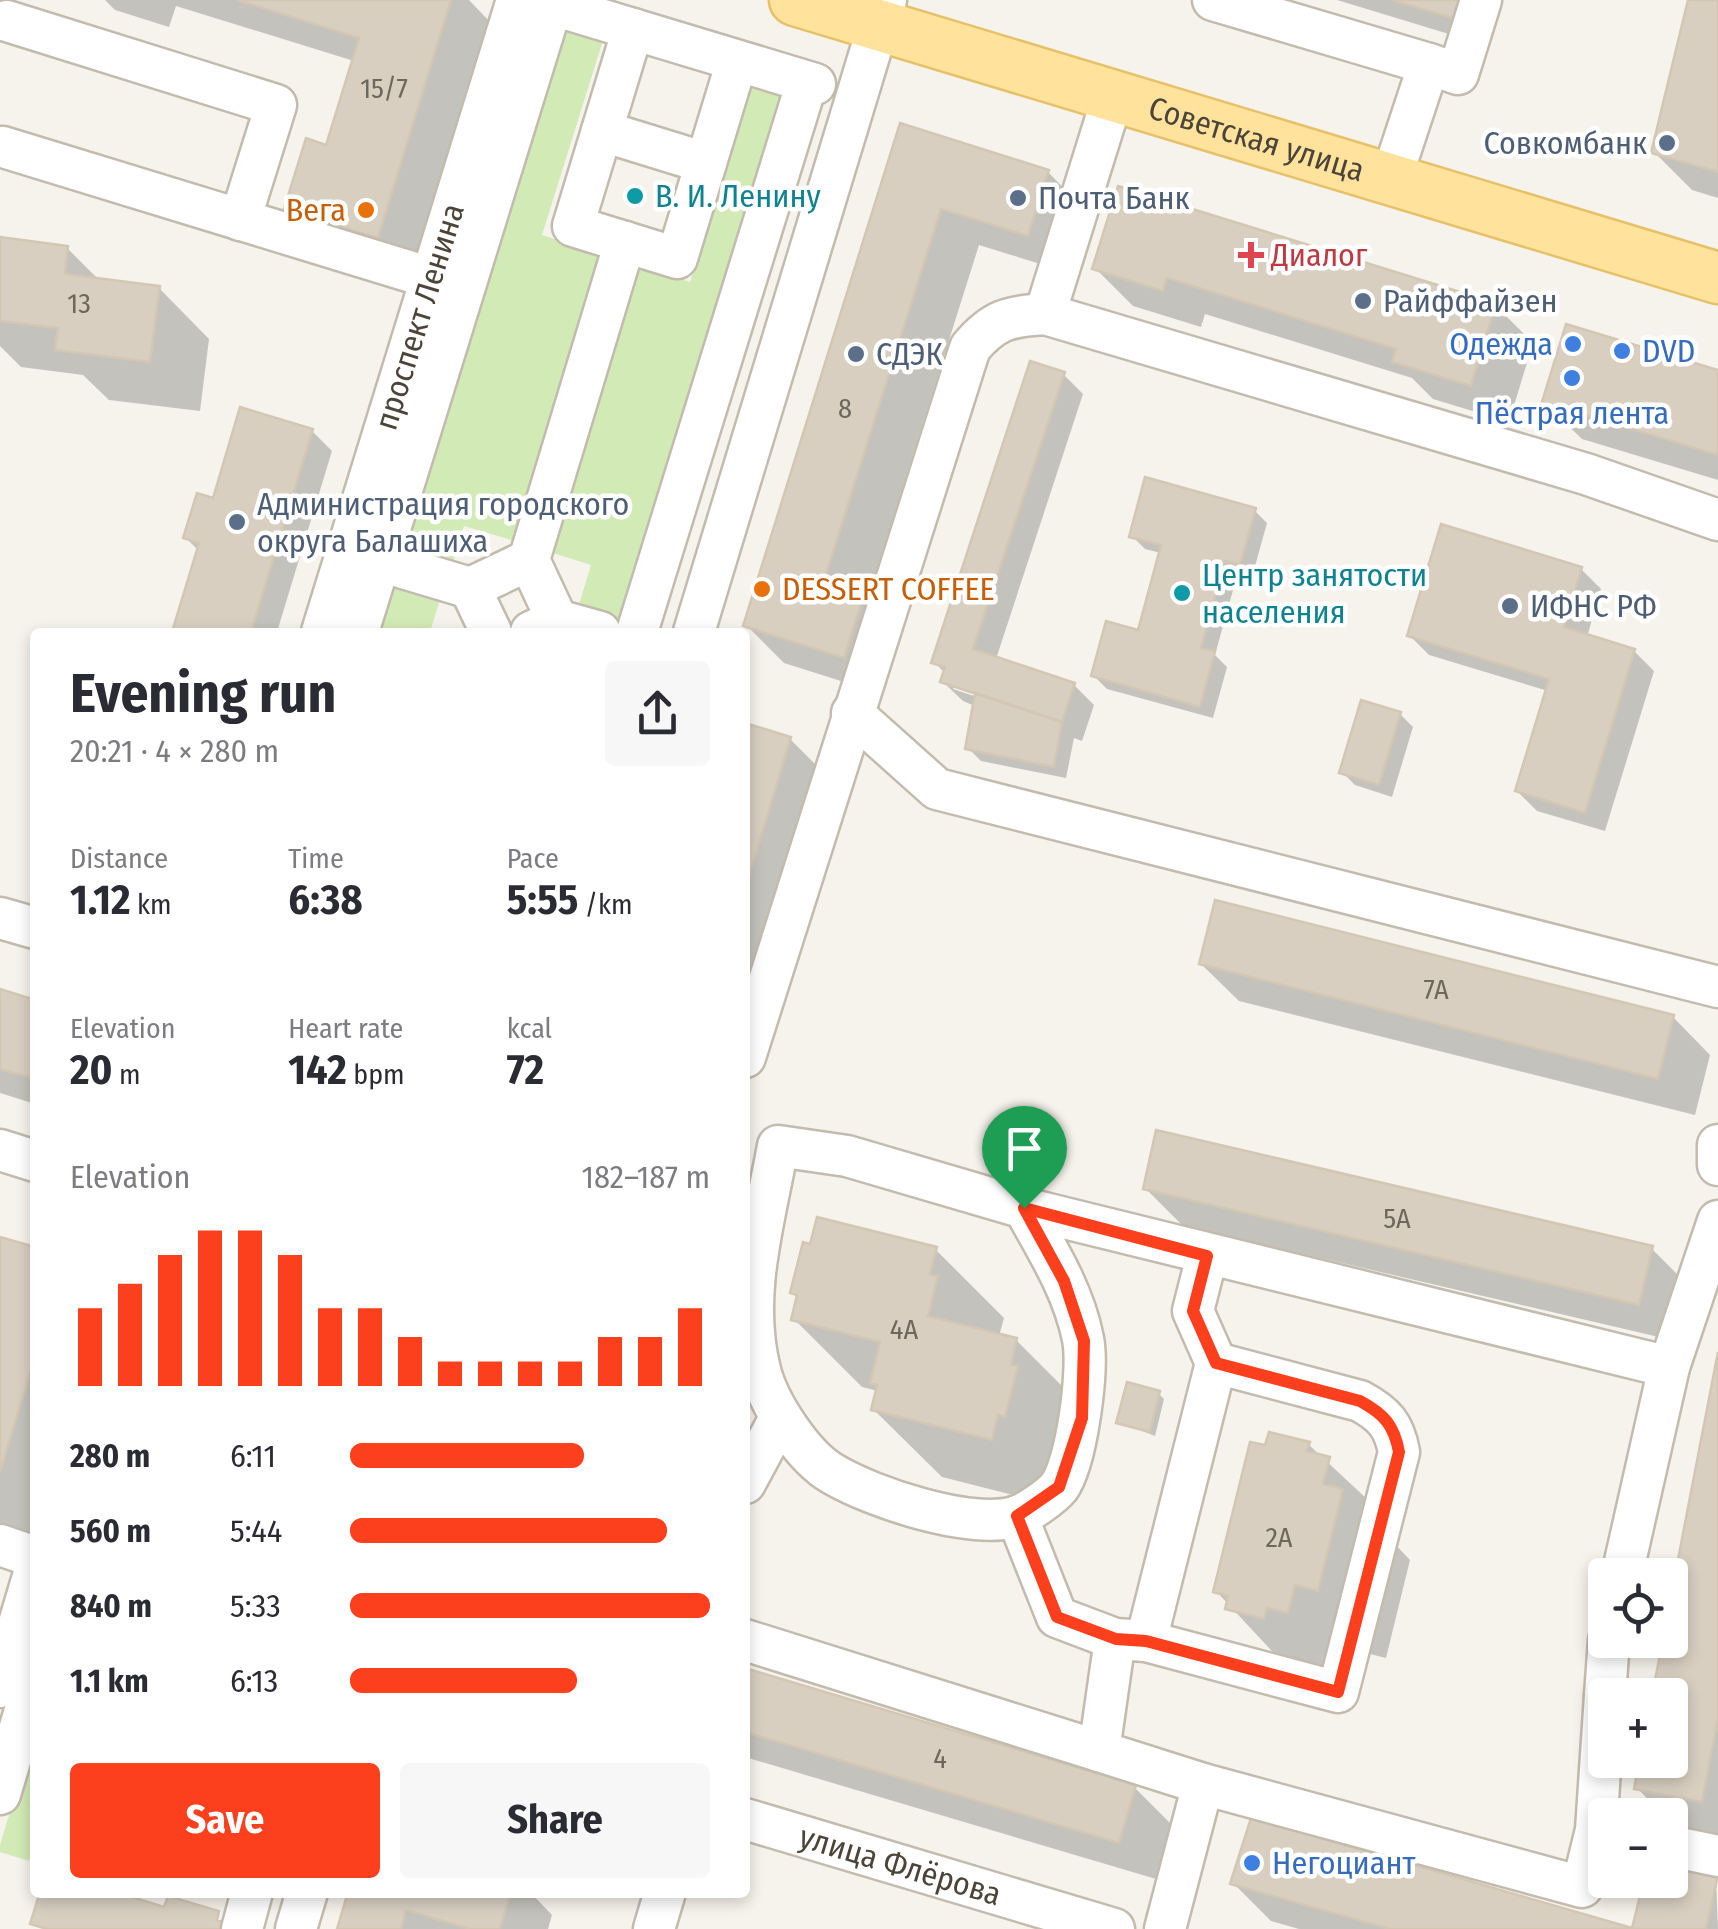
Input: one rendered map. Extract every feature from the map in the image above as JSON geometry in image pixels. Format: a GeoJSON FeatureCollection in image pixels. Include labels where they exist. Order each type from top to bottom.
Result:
{"type":"FeatureCollection","features":[{"type":"Feature","properties":{"kind":"main road","name":"Советская улица"},"geometry":{"type":"LineString","coordinates":[[796,0],[882,13],[1113,96],[1718,278]]}},
{"type":"Feature","properties":{"kind":"street"},"geometry":{"type":"LineString","coordinates":[[1213,0],[1458,74],[1481,0]]}},
{"type":"Feature","properties":{"kind":"street"},"geometry":{"type":"LineString","coordinates":[[359,628],[551,3],[737,61],[808,77],[638,628]]}},
{"type":"Feature","properties":{"kind":"street","name":"проспект Ленина"},"geometry":{"type":"LineString","coordinates":[[323,628],[432,278],[551,3]]}},
{"type":"Feature","properties":{"kind":"street"},"geometry":{"type":"LineString","coordinates":[[6,13],[276,105],[240,220]]}},
{"type":"Feature","properties":{"kind":"street"},"geometry":{"type":"LineString","coordinates":[[695,628],[882,13]]}},
{"type":"Feature","properties":{"kind":"street"},"geometry":{"type":"LineString","coordinates":[[633,29],[573,226],[677,258],[737,61]]}},
{"type":"Feature","properties":{"kind":"street"},"geometry":{"type":"LineString","coordinates":[[1391,179],[1429,64]]}},
{"type":"Feature","properties":{"kind":"street"},"geometry":{"type":"LineString","coordinates":[[1045,314],[1113,96]]}},
{"type":"Feature","properties":{"kind":"street"},"geometry":{"type":"LineString","coordinates":[[602,131],[706,163]]}},
{"type":"Feature","properties":{"kind":"street"},"geometry":{"type":"LineString","coordinates":[[3,147],[432,278]]}},
{"type":"Feature","properties":{"kind":"street"},"geometry":{"type":"LineString","coordinates":[[544,626],[529,560],[625,242]]}},
{"type":"Feature","properties":{"kind":"street"},"geometry":{"type":"LineString","coordinates":[[750,1041],[970,348],[989,325],[1007,317],[1045,314],[1586,474],[1718,520]]}},
{"type":"Feature","properties":{"kind":"street"},"geometry":{"type":"LineString","coordinates":[[380,561],[470,588],[529,560]]}},
{"type":"Feature","properties":{"kind":"street"},"geometry":{"type":"LineString","coordinates":[[470,588],[489,628]]}},
{"type":"Feature","properties":{"kind":"street"},"geometry":{"type":"LineString","coordinates":[[852,713],[937,788],[1718,987]]}},
{"type":"Feature","properties":{"kind":"street"},"geometry":{"type":"LineString","coordinates":[[0,918],[30,927]]}},
{"type":"Feature","properties":{"kind":"street"},"geometry":{"type":"LineString","coordinates":[[1024,1208],[1064,1281],[1084,1341],[1082,1418],[1059,1487],[1017,1516],[976,1518],[883,1495],[830,1473],[780,1418],[760,1371],[751,1294],[761,1140],[847,1156],[1207,1256],[1669,1367]]}},
{"type":"Feature","properties":{"kind":"street"},"geometry":{"type":"LineString","coordinates":[[1718,1146],[1718,1165]]}},
{"type":"Feature","properties":{"kind":"street"},"geometry":{"type":"LineString","coordinates":[[0,1150],[30,1159]]}},
{"type":"Feature","properties":{"kind":"street"},"geometry":{"type":"LineString","coordinates":[[1626,1558],[1669,1367],[1718,1221]]}},
{"type":"Feature","properties":{"kind":"street"},"geometry":{"type":"LineString","coordinates":[[1099,1751],[1216,1363],[1193,1311],[1207,1256]]}},
{"type":"Feature","properties":{"kind":"street"},"geometry":{"type":"LineString","coordinates":[[1017,1516],[1057,1617],[1131,1640],[1338,1692],[1399,1452],[1395,1432],[1382,1412],[1360,1401],[1216,1363]]}},
{"type":"Feature","properties":{"kind":"street"},"geometry":{"type":"LineString","coordinates":[[750,1475],[780,1418]]}},
{"type":"Feature","properties":{"kind":"street"},"geometry":{"type":"LineString","coordinates":[[0,1546],[30,1555]]}},
{"type":"Feature","properties":{"kind":"street"},"geometry":{"type":"LineString","coordinates":[[0,1687],[30,1587]]}},
{"type":"Feature","properties":{"kind":"street"},"geometry":{"type":"LineString","coordinates":[[750,1642],[1203,1784],[1582,1887],[1588,1868]]}},
{"type":"Feature","properties":{"kind":"street"},"geometry":{"type":"LineString","coordinates":[[0,1794],[30,1694]]}},
{"type":"Feature","properties":{"kind":"street"},"geometry":{"type":"LineString","coordinates":[[1166,1929],[1203,1784]]}},
{"type":"Feature","properties":{"kind":"street","name":"улица Флёрова"},"geometry":{"type":"LineString","coordinates":[[750,1820],[1114,1929]]}},
{"type":"Feature","properties":{"kind":"street"},"geometry":{"type":"LineString","coordinates":[[1688,1850],[1718,1856]]}},
{"type":"Feature","properties":{"kind":"street"},"geometry":{"type":"LineString","coordinates":[[242,1929],[250,1898]]}},
{"type":"Feature","properties":{"kind":"street"},"geometry":{"type":"LineString","coordinates":[[296,1929],[306,1898]]}},
{"type":"Feature","properties":{"kind":"street"},"geometry":{"type":"LineString","coordinates":[[654,1929],[663,1898]]}},
{"type":"Feature","properties":{"kind":"green space"},"geometry":{"type":"Polygon","coordinates":[[[560,19],[605,34],[542,235],[604,255],[515,541],[464,526],[450,572],[394,554],[560,19]]]}},
{"type":"Feature","properties":{"kind":"green space"},"geometry":{"type":"Polygon","coordinates":[[[753,79],[798,93],[632,628],[577,611],[591,565],[540,549],[629,263],[690,282],[753,79]]]}},
{"type":"Feature","properties":{"kind":"green space"},"geometry":{"type":"Polygon","coordinates":[[[387,576],[442,593],[431,628],[371,628],[387,576]]]}},
{"type":"Feature","properties":{"kind":"green space"},"geometry":{"type":"Polygon","coordinates":[[[30,1746],[29,1861],[0,1852],[30,1746]]]}},
{"type":"Feature","properties":{"kind":"building"},"geometry":{"type":"Polygon","coordinates":[[[237,0],[451,0],[378,238],[284,209],[306,138],[326,145],[359,38],[237,0]]]}},
{"type":"Feature","properties":{"kind":"building"},"geometry":{"type":"Polygon","coordinates":[[[1392,0],[1465,0],[1459,20],[1392,0]]]}},
{"type":"Feature","properties":{"kind":"building"},"geometry":{"type":"Polygon","coordinates":[[[1688,0],[1718,0],[1718,172],[1651,153],[1688,0]]]}},
{"type":"Feature","properties":{"kind":"building"},"geometry":{"type":"Polygon","coordinates":[[[900,123],[1049,170],[1028,236],[941,209],[824,581],[864,594],[844,658],[743,626],[900,123]]]}},
{"type":"Feature","properties":{"kind":"building"},"geometry":{"type":"Polygon","coordinates":[[[1118,186],[1496,303],[1471,386],[1392,362],[1396,349],[1167,278],[1163,291],[1092,269],[1118,186]]]}},
{"type":"Feature","properties":{"kind":"building"},"geometry":{"type":"Polygon","coordinates":[[[0,237],[68,246],[65,274],[160,286],[150,362],[55,350],[58,328],[0,321],[0,237]]]}},
{"type":"Feature","properties":{"kind":"building"},"geometry":{"type":"Polygon","coordinates":[[[1566,324],[1718,370],[1718,455],[1542,402],[1566,324]]]}},
{"type":"Feature","properties":{"kind":"building"},"geometry":{"type":"Polygon","coordinates":[[[1030,361],[1065,372],[973,649],[1075,683],[1062,722],[940,682],[945,667],[931,663],[1030,361]]]}},
{"type":"Feature","properties":{"kind":"building","name":"Администрация городского округа Балашиха"},"geometry":{"type":"Polygon","coordinates":[[[240,407],[313,429],[252,628],[173,628],[199,543],[183,538],[197,493],[213,498],[240,407]]]}},
{"type":"Feature","properties":{"kind":"building","name":"Центр занятости населения"},"geometry":{"type":"Polygon","coordinates":[[[1145,477],[1256,508],[1240,565],[1225,561],[1201,648],[1215,651],[1200,707],[1091,676],[1106,621],[1138,630],[1161,545],[1129,537],[1145,477]]]}},
{"type":"Feature","properties":{"kind":"building"},"geometry":{"type":"Polygon","coordinates":[[[1441,524],[1582,567],[1564,627],[1635,649],[1585,813],[1515,791],[1549,679],[1407,636],[1441,524]]]}},
{"type":"Feature","properties":{"kind":"building"},"geometry":{"type":"Polygon","coordinates":[[[975,693],[1062,722],[1054,767],[965,749],[975,693]]]}},
{"type":"Feature","properties":{"kind":"building"},"geometry":{"type":"Polygon","coordinates":[[[1361,700],[1401,712],[1379,785],[1339,773],[1361,700]]]}},
{"type":"Feature","properties":{"kind":"building"},"geometry":{"type":"Polygon","coordinates":[[[750,725],[791,737],[750,873],[750,725]]]}},
{"type":"Feature","properties":{"kind":"building"},"geometry":{"type":"Polygon","coordinates":[[[1215,900],[1674,1015],[1658,1079],[1199,964],[1215,900]]]}},
{"type":"Feature","properties":{"kind":"building"},"geometry":{"type":"Polygon","coordinates":[[[0,989],[30,998],[30,1078],[0,1069],[0,989]]]}},
{"type":"Feature","properties":{"kind":"building"},"geometry":{"type":"Polygon","coordinates":[[[1156,1130],[1653,1246],[1639,1305],[1143,1189],[1156,1130]]]}},
{"type":"Feature","properties":{"kind":"building"},"geometry":{"type":"Polygon","coordinates":[[[817,1217],[937,1247],[930,1274],[938,1276],[928,1316],[1017,1338],[1011,1365],[1018,1366],[1005,1417],[998,1415],[992,1440],[871,1410],[877,1385],[870,1383],[880,1342],[791,1320],[797,1295],[790,1293],[803,1242],[810,1244],[817,1217]]]}},
{"type":"Feature","properties":{"kind":"building"},"geometry":{"type":"Polygon","coordinates":[[[0,1237],[30,1246],[30,1373],[0,1472],[0,1237]]]}},
{"type":"Feature","properties":{"kind":"building"},"geometry":{"type":"Polygon","coordinates":[[[1718,1352],[1718,1718],[1702,1802],[1634,1789],[1636,1778],[1688,1778],[1688,1678],[1655,1678],[1659,1658],[1688,1658],[1688,1558],[1678,1558],[1718,1352]]]}},
{"type":"Feature","properties":{"kind":"building"},"geometry":{"type":"Polygon","coordinates":[[[1127,1382],[1160,1391],[1150,1432],[1116,1423],[1127,1382]]]}},
{"type":"Feature","properties":{"kind":"building"},"geometry":{"type":"Polygon","coordinates":[[[1269,1432],[1310,1442],[1307,1451],[1330,1457],[1323,1484],[1343,1489],[1318,1591],[1295,1585],[1288,1613],[1267,1608],[1264,1619],[1225,1609],[1228,1596],[1213,1592],[1250,1442],[1265,1445],[1269,1432]]]}},
{"type":"Feature","properties":{"kind":"building"},"geometry":{"type":"Polygon","coordinates":[[[750,1669],[1136,1785],[1119,1843],[750,1733],[750,1669]]]}},
{"type":"Feature","properties":{"kind":"building"},"geometry":{"type":"Polygon","coordinates":[[[1251,1818],[1632,1928],[1640,1898],[1688,1898],[1688,1868],[1718,1875],[1706,1929],[1390,1929],[1230,1884],[1251,1818]]]}},
{"type":"Feature","properties":{"kind":"building"},"geometry":{"type":"Polygon","coordinates":[[[38,1898],[135,1898],[164,1907],[167,1898],[175,1898],[219,1911],[217,1920],[227,1923],[225,1929],[47,1929],[30,1924],[38,1898]]]}},
{"type":"Feature","properties":{"kind":"building"},"geometry":{"type":"Polygon","coordinates":[[[346,1898],[509,1898],[500,1929],[470,1929],[406,1910],[401,1929],[337,1929],[346,1898]]]}},
{"type":"Feature","properties":{"kind":"place","name":"Совкомбанк"},"geometry":{"type":"Point","coordinates":[1667,143]}},
{"type":"Feature","properties":{"kind":"place","name":"В. И. Ленину"},"geometry":{"type":"Point","coordinates":[635,196]}},
{"type":"Feature","properties":{"kind":"place","name":"Почта Банк"},"geometry":{"type":"Point","coordinates":[1018,198]}},
{"type":"Feature","properties":{"kind":"place","name":"Вега"},"geometry":{"type":"Point","coordinates":[366,210]}},
{"type":"Feature","properties":{"kind":"place","name":"Диалог"},"geometry":{"type":"Point","coordinates":[1251,255]}},
{"type":"Feature","properties":{"kind":"place","name":"Райффайзен"},"geometry":{"type":"Point","coordinates":[1363,301]}},
{"type":"Feature","properties":{"kind":"place","name":"Одежда"},"geometry":{"type":"Point","coordinates":[1573,344]}},
{"type":"Feature","properties":{"kind":"place","name":"DVD"},"geometry":{"type":"Point","coordinates":[1622,351]}},
{"type":"Feature","properties":{"kind":"place","name":"СДЭК"},"geometry":{"type":"Point","coordinates":[856,354]}},
{"type":"Feature","properties":{"kind":"place","name":"Пёстрая лента"},"geometry":{"type":"Point","coordinates":[1572,378]}},
{"type":"Feature","properties":{"kind":"place","name":"Администрация городского округа Балашиха"},"geometry":{"type":"Point","coordinates":[237,522]}},
{"type":"Feature","properties":{"kind":"place","name":"DESSERT COFFEE"},"geometry":{"type":"Point","coordinates":[762,589]}},
{"type":"Feature","properties":{"kind":"place","name":"Центр занятости населения"},"geometry":{"type":"Point","coordinates":[1182,593]}},
{"type":"Feature","properties":{"kind":"place","name":"ИФНС РФ"},"geometry":{"type":"Point","coordinates":[1510,606]}},
{"type":"Feature","properties":{"kind":"place","name":"Негоциант"},"geometry":{"type":"Point","coordinates":[1252,1863]}},
{"type":"Feature","properties":{"kind":"route"},"geometry":{"type":"LineString","coordinates":[[1024,1208],[1207,1256],[1193,1311],[1216,1363],[1360,1401],[1382,1412],[1395,1432],[1399,1452],[1338,1692],[1146,1641],[1116,1639],[1057,1617],[1017,1516],[1059,1487],[1082,1418],[1084,1341],[1064,1281],[1024,1208]]}}]}
